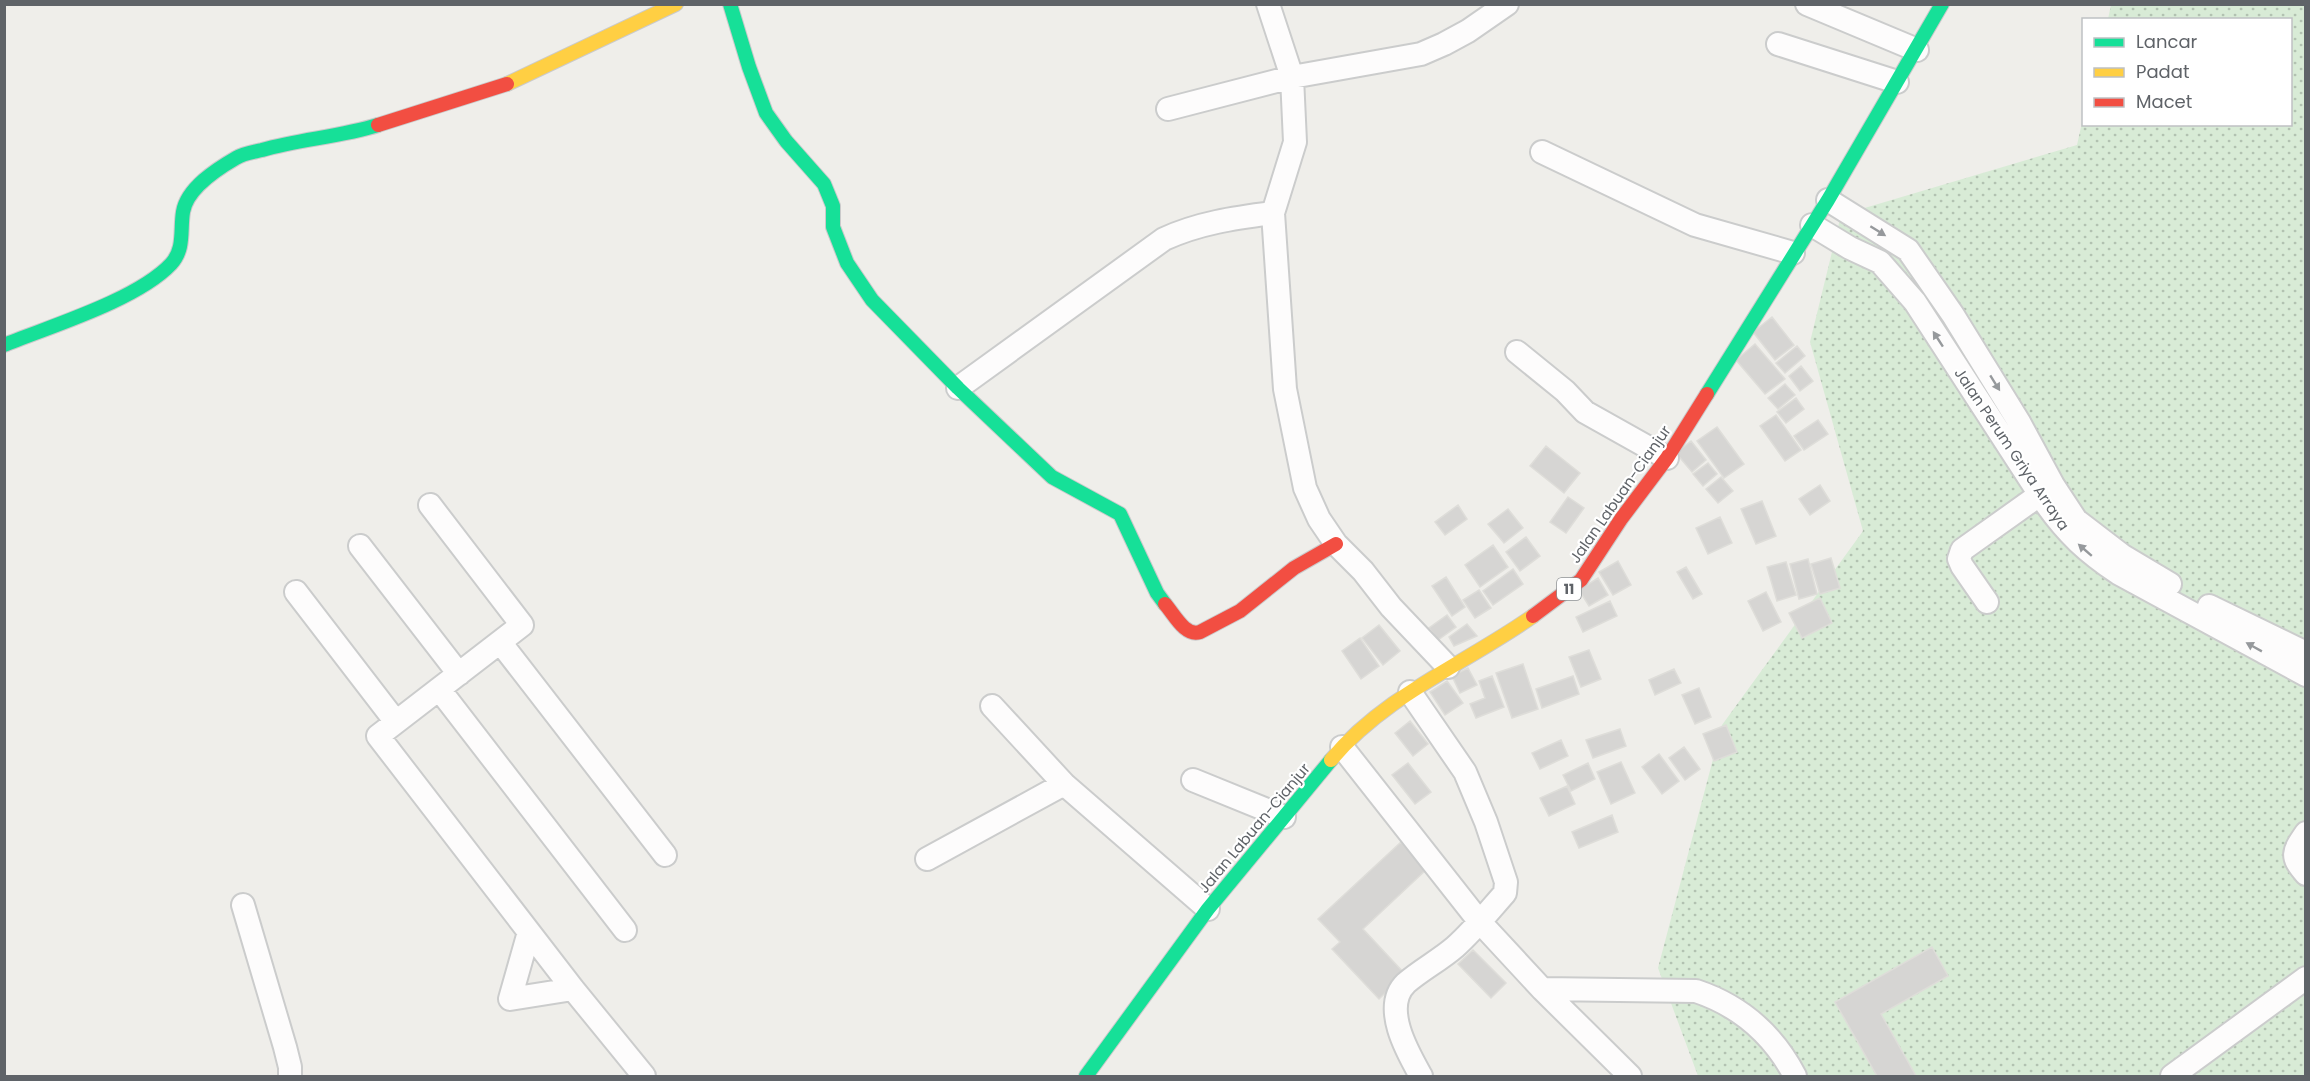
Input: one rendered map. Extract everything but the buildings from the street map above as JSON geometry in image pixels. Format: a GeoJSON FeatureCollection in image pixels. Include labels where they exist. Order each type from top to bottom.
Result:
{"type":"FeatureCollection","features":[{"type":"Feature","properties":{"kind":"main road"},"geometry":{"type":"LineString","coordinates":[[4,345],[111,302],[152,280],[173,262],[183,238],[183,210],[193,192],[210,175],[239,156],[275,146],[366,129],[498,87],[676,4]]}},
{"type":"Feature","properties":{"kind":"main road"},"geometry":{"type":"LineString","coordinates":[[730,4],[749,67],[766,112],[786,141],[824,184],[833,206],[833,227],[847,263],[872,300],[958,388],[1052,477],[1120,514],[1157,593],[1188,632],[1194,634],[1200,632],[1240,611],[1294,568],[1336,544]]}},
{"type":"Feature","properties":{"kind":"main road","name":"Jalan Labuan-Cianjur"},"geometry":{"type":"LineString","coordinates":[[1086,1077],[1208,909],[1342,747],[1385,709],[1448,666],[1531,618],[1581,580],[1621,519],[1667,458],[1828,200],[1942,4]]}},
{"type":"Feature","properties":{"kind":"street"},"geometry":{"type":"LineString","coordinates":[[1268,4],[1292,77],[1295,142],[1273,213],[1285,389],[1305,488],[1319,519],[1336,544],[1363,571],[1391,607],[1448,666]]}},
{"type":"Feature","properties":{"kind":"street"},"geometry":{"type":"LineString","coordinates":[[1168,109],[1292,77],[1421,54],[1460,35],[1507,4]]}},
{"type":"Feature","properties":{"kind":"street"},"geometry":{"type":"LineString","coordinates":[[1807,4],[1917,50]]}},
{"type":"Feature","properties":{"kind":"street"},"geometry":{"type":"LineString","coordinates":[[1778,44],[1897,82]]}},
{"type":"Feature","properties":{"kind":"street"},"geometry":{"type":"LineString","coordinates":[[1542,152],[1695,225],[1793,253]]}},
{"type":"Feature","properties":{"kind":"street"},"geometry":{"type":"LineString","coordinates":[[1828,200],[1908,250],[1953,315],[2019,422],[2046,490],[2076,520],[2123,556],[2197,599],[2306,653]]}},
{"type":"Feature","properties":{"kind":"street"},"geometry":{"type":"LineString","coordinates":[[958,388],[1164,239],[1185,229],[1215,220],[1273,213]]}},
{"type":"Feature","properties":{"kind":"street","name":"Jalan Perum Griya Arraya"},"geometry":{"type":"LineString","coordinates":[[1812,225],[1850,248],[1880,262],[1915,302],[2046,490],[2064,529],[2089,553],[2118,573],[2306,675]]}},
{"type":"Feature","properties":{"kind":"street"},"geometry":{"type":"LineString","coordinates":[[1518,352],[1565,390],[1585,412],[1667,458]]}},
{"type":"Feature","properties":{"kind":"street"},"geometry":{"type":"LineString","coordinates":[[1987,603],[1962,566],[1959,559],[1962,550],[2046,490]]}},
{"type":"Feature","properties":{"kind":"street"},"geometry":{"type":"LineString","coordinates":[[430,505],[522,625],[378,736],[573,989],[644,1077]]}},
{"type":"Feature","properties":{"kind":"street"},"geometry":{"type":"LineString","coordinates":[[360,546],[459,674]]}},
{"type":"Feature","properties":{"kind":"street"},"geometry":{"type":"LineString","coordinates":[[296,592],[396,722]]}},
{"type":"Feature","properties":{"kind":"street"},"geometry":{"type":"LineString","coordinates":[[500,642],[665,855]]}},
{"type":"Feature","properties":{"kind":"street"},"geometry":{"type":"LineString","coordinates":[[439,689],[625,930]]}},
{"type":"Feature","properties":{"kind":"street"},"geometry":{"type":"LineString","coordinates":[[1410,692],[1465,772],[1486,822],[1506,882],[1505,893],[1455,947],[1404,985],[1396,1003],[1397,1023],[1403,1045],[1421,1077]]}},
{"type":"Feature","properties":{"kind":"street"},"geometry":{"type":"LineString","coordinates":[[992,706],[1064,784],[1208,909]]}},
{"type":"Feature","properties":{"kind":"street"},"geometry":{"type":"LineString","coordinates":[[1342,747],[1479,921],[1542,989],[1630,1077]]}},
{"type":"Feature","properties":{"kind":"street"},"geometry":{"type":"LineString","coordinates":[[1193,780],[1284,817]]}},
{"type":"Feature","properties":{"kind":"street"},"geometry":{"type":"LineString","coordinates":[[927,859],[1064,784]]}},
{"type":"Feature","properties":{"kind":"street"},"geometry":{"type":"LineString","coordinates":[[2306,833],[2294,850],[2295,862],[2306,874]]}},
{"type":"Feature","properties":{"kind":"street"},"geometry":{"type":"LineString","coordinates":[[243,905],[285,1047],[290,1077]]}},
{"type":"Feature","properties":{"kind":"street"},"geometry":{"type":"LineString","coordinates":[[529,932],[510,999],[573,989]]}},
{"type":"Feature","properties":{"kind":"street"},"geometry":{"type":"LineString","coordinates":[[2172,1077],[2306,978]]}},
{"type":"Feature","properties":{"kind":"street"},"geometry":{"type":"LineString","coordinates":[[1542,989],[1696,991],[1716,997],[1736,1008],[1767,1034],[1795,1077]]}},
{"type":"Feature","properties":{"kind":"green space"},"geometry":{"type":"Polygon","coordinates":[[[2111,5],[2305,5],[2305,1076],[1698,1076],[1658,968],[1722,725],[1863,531],[1810,342],[1841,215],[2077,145],[2082,122],[2082,126],[2292,126],[2292,18],[2108,18],[2111,5]]]}},
{"type":"Feature","properties":{"kind":"traffic: fast"},"geometry":{"type":"LineString","coordinates":[[730,4],[766,113],[786,141],[824,184],[833,206],[833,227],[847,263],[872,300],[958,388],[1052,477],[1120,514],[1157,593],[1165,604]]}},
{"type":"Feature","properties":{"kind":"traffic: fast"},"geometry":{"type":"LineString","coordinates":[[1707,394],[1828,200],[1942,4]]}},
{"type":"Feature","properties":{"kind":"traffic: fast"},"geometry":{"type":"LineString","coordinates":[[4,345],[92,311],[156,277],[171,264],[178,252],[183,212],[190,195],[204,180],[236,158],[276,146],[378,125]]}},
{"type":"Feature","properties":{"kind":"traffic: fast"},"geometry":{"type":"LineString","coordinates":[[1086,1076],[1208,909],[1331,760]]}},
{"type":"Feature","properties":{"kind":"traffic: slow"},"geometry":{"type":"LineString","coordinates":[[507,84],[676,4]]}},
{"type":"Feature","properties":{"kind":"traffic: slow"},"geometry":{"type":"LineString","coordinates":[[1331,760],[1352,737],[1401,699],[1533,616]]}},
{"type":"Feature","properties":{"kind":"traffic: jam"},"geometry":{"type":"LineString","coordinates":[[378,125],[507,84]]}},
{"type":"Feature","properties":{"kind":"traffic: jam"},"geometry":{"type":"LineString","coordinates":[[1533,616],[1581,580],[1621,519],[1667,458],[1707,394]]}},
{"type":"Feature","properties":{"kind":"traffic: jam"},"geometry":{"type":"LineString","coordinates":[[1165,604],[1185,628],[1195,633],[1200,632],[1240,611],[1294,568],[1336,544]]}}]}
